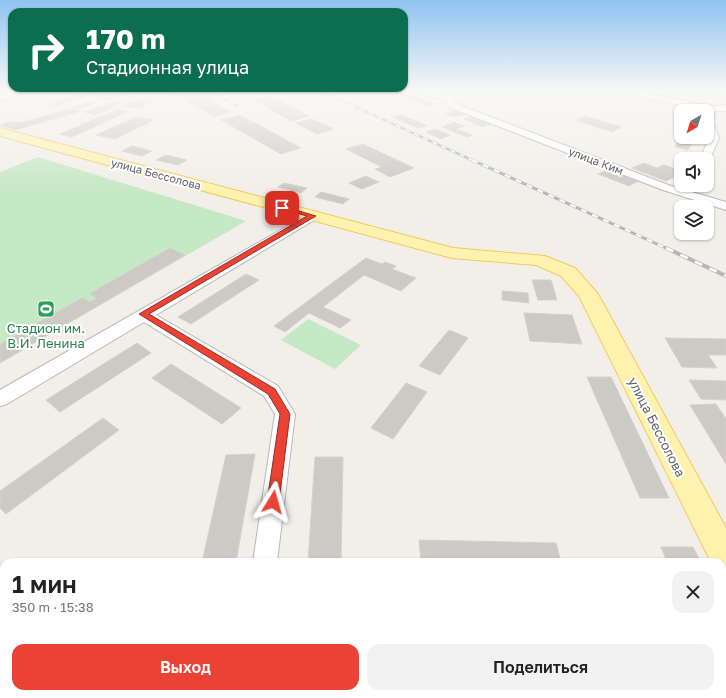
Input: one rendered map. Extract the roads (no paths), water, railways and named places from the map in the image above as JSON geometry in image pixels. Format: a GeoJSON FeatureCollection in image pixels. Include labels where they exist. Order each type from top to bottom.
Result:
{"type":"FeatureCollection","features":[{"type":"Feature","properties":{"kind":"main road","name":"улица Бессолова"},"geometry":{"type":"LineString","coordinates":[[1,134],[452,253],[539,260],[558,266],[568,272],[588,294],[725,558]]}},
{"type":"Feature","properties":{"kind":"street","name":"улица Ким"},"geometry":{"type":"LineString","coordinates":[[502,125],[667,188],[726,206]]}},
{"type":"Feature","properties":{"kind":"street"},"geometry":{"type":"LineString","coordinates":[[667,188],[674,184]]}},
{"type":"Feature","properties":{"kind":"street"},"geometry":{"type":"LineString","coordinates":[[0,399],[312,216]]}},
{"type":"Feature","properties":{"kind":"street"},"geometry":{"type":"LineString","coordinates":[[143,314],[272,391],[285,414],[266,558]]}},
{"type":"Feature","properties":{"kind":"railway"},"geometry":{"type":"LineString","coordinates":[[394,125],[474,161]]}},
{"type":"Feature","properties":{"kind":"railway"},"geometry":{"type":"LineString","coordinates":[[472,160],[668,249]]}},
{"type":"Feature","properties":{"kind":"railway"},"geometry":{"type":"LineString","coordinates":[[666,248],[726,276]]}},
{"type":"Feature","properties":{"kind":"place","name":"Стадион им. В.И. Ленина"},"geometry":{"type":"Point","coordinates":[46,309]}}]}
